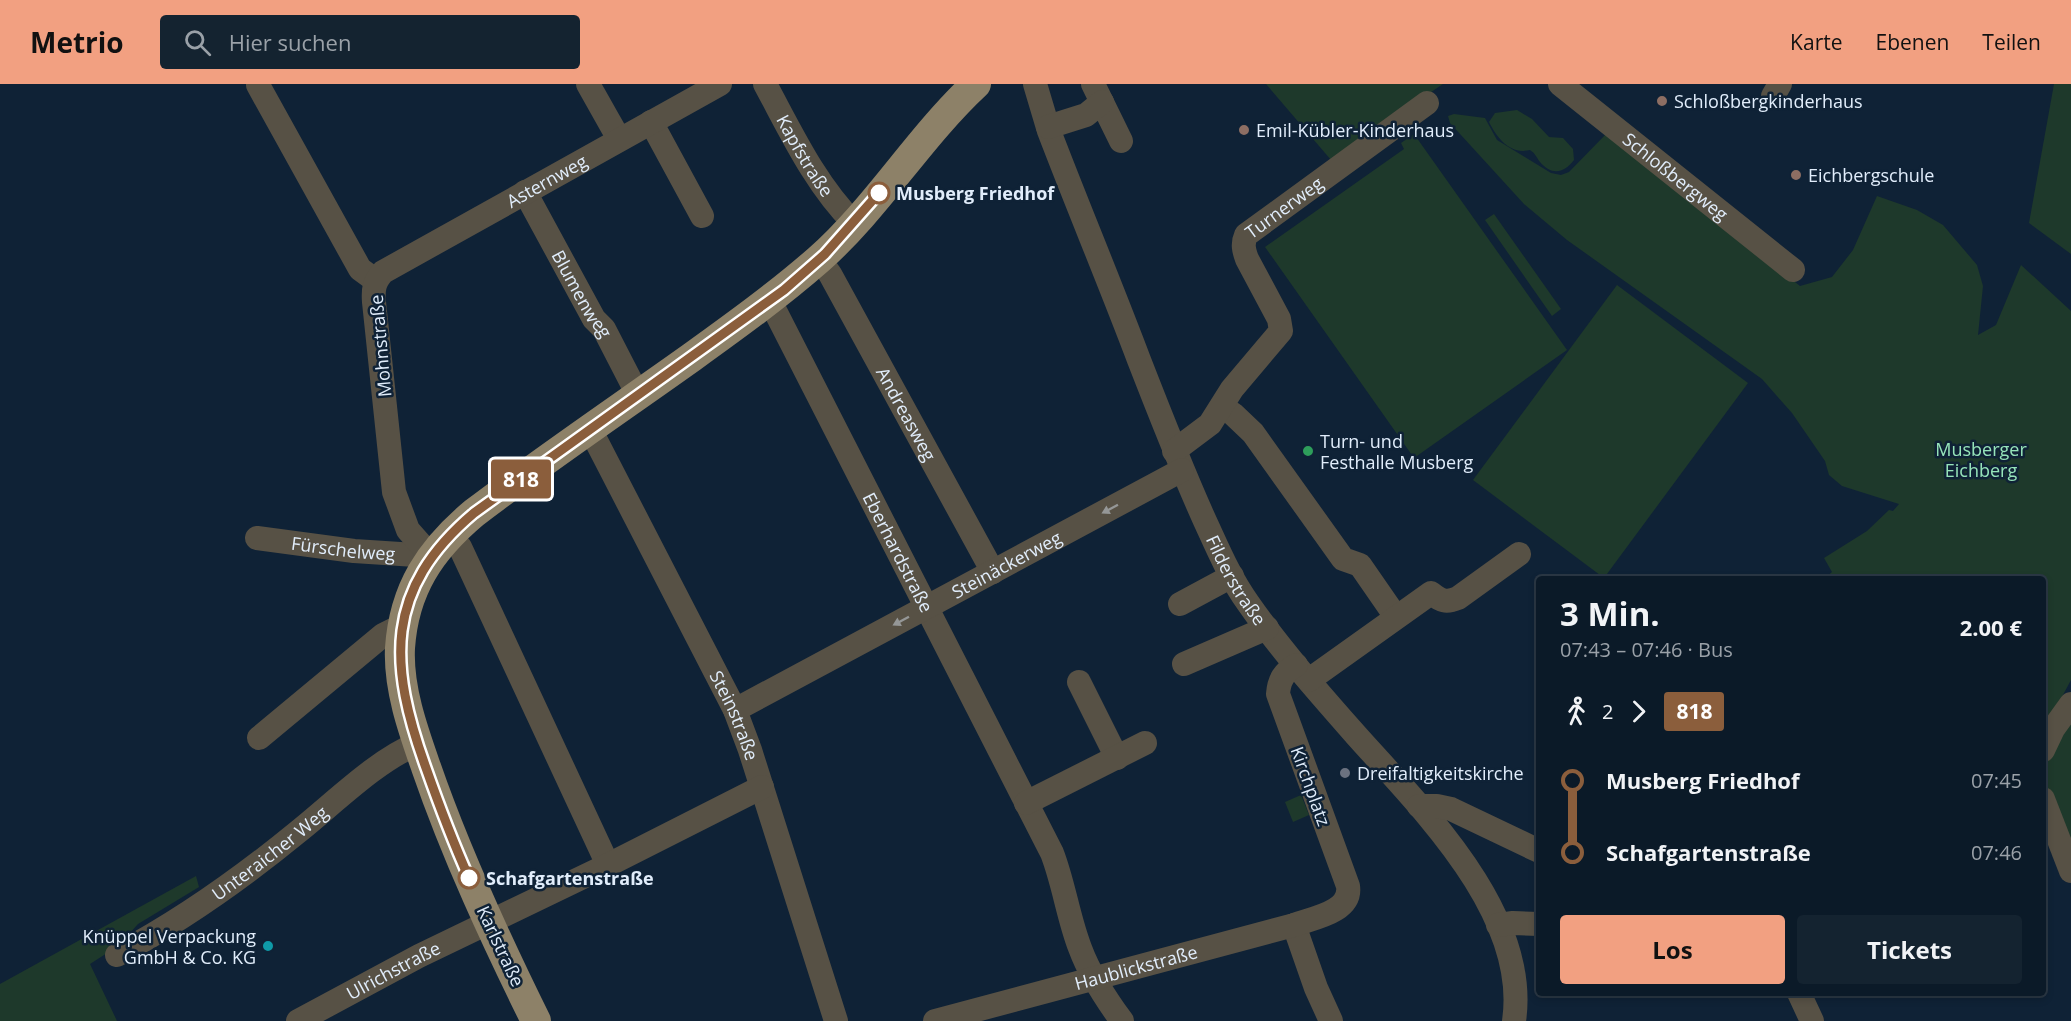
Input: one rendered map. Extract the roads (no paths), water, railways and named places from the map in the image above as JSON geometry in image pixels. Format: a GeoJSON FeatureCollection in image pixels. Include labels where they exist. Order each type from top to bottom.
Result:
{"type":"FeatureCollection","features":[{"type":"Feature","properties":{"kind":"main road","name":"Karlstraße"},"geometry":{"type":"LineString","coordinates":[[536,1021],[460,857],[417,744],[402,683],[400,652],[402,630],[414,586],[431,556],[453,531],[474,513],[770,301],[819,259],[854,223],[929,133],[976,84]]}},
{"type":"Feature","properties":{"kind":"street"},"geometry":{"type":"LineString","coordinates":[[588,84],[619,139]]}},
{"type":"Feature","properties":{"kind":"street","name":"Asternweg"},"geometry":{"type":"LineString","coordinates":[[375,280],[383,272],[720,84]]}},
{"type":"Feature","properties":{"kind":"street","name":"Kapfstraße"},"geometry":{"type":"LineString","coordinates":[[765,84],[818,179],[835,203],[854,223]]}},
{"type":"Feature","properties":{"kind":"street","name":"Filderstraße"},"geometry":{"type":"LineString","coordinates":[[1035,84],[1048,127],[1178,461],[1232,576],[1248,603],[1267,628],[1433,820],[1454,849],[1498,925],[1510,957],[1514,975],[1516,1007],[1514,1021]]}},
{"type":"Feature","properties":{"kind":"street","name":"Schloßbergweg"},"geometry":{"type":"LineString","coordinates":[[1560,84],[1792,270]]}},
{"type":"Feature","properties":{"kind":"street","name":"Mohnstraße"},"geometry":{"type":"LineString","coordinates":[[258,85],[360,269],[375,280],[373,290],[394,492],[408,530],[431,556]]}},
{"type":"Feature","properties":{"kind":"street"},"geometry":{"type":"LineString","coordinates":[[1048,127],[1086,115],[1098,93]]}},
{"type":"Feature","properties":{"kind":"street"},"geometry":{"type":"LineString","coordinates":[[1098,93],[1121,141]]}},
{"type":"Feature","properties":{"kind":"street","name":"Turnerweg"},"geometry":{"type":"LineString","coordinates":[[1178,461],[1210,424],[1240,380],[1281,331],[1279,319],[1247,259],[1244,241],[1251,231],[1427,103]]}},
{"type":"Feature","properties":{"kind":"street"},"geometry":{"type":"LineString","coordinates":[[651,122],[702,216]]}},
{"type":"Feature","properties":{"kind":"street","name":"Blumenweg"},"geometry":{"type":"LineString","coordinates":[[525,192],[594,319],[604,329],[638,395]]}},
{"type":"Feature","properties":{"kind":"street","name":"Andreasweg"},"geometry":{"type":"LineString","coordinates":[[819,259],[830,274],[993,572]]}},
{"type":"Feature","properties":{"kind":"street","name":"Eberhardstraße"},"geometry":{"type":"LineString","coordinates":[[770,301],[1026,803],[1057,867],[1079,947],[1093,980],[1122,1021]]}},
{"type":"Feature","properties":{"kind":"street"},"geometry":{"type":"LineString","coordinates":[[1222,407],[1253,433],[1343,559],[1360,565],[1396,617]]}},
{"type":"Feature","properties":{"kind":"street","name":"Steinstraße"},"geometry":{"type":"LineString","coordinates":[[590,429],[735,710],[762,787],[836,1021]]}},
{"type":"Feature","properties":{"kind":"street","name":"Steinäckerweg"},"geometry":{"type":"LineString","coordinates":[[735,710],[993,572],[1178,461]]}},
{"type":"Feature","properties":{"kind":"street","name":"Fürschelweg"},"geometry":{"type":"LineString","coordinates":[[257,537],[354,551],[431,556]]}},
{"type":"Feature","properties":{"kind":"street"},"geometry":{"type":"LineString","coordinates":[[460,547],[608,865]]}},
{"type":"Feature","properties":{"kind":"street","name":"Kirchplatz"},"geometry":{"type":"LineString","coordinates":[[1336,910],[1347,899],[1348,886],[1278,694],[1281,678],[1287,670],[1303,672],[1396,617],[1431,593],[1440,600],[1449,602],[1458,598],[1518,554]]}},
{"type":"Feature","properties":{"kind":"street"},"geometry":{"type":"LineString","coordinates":[[1180,604],[1232,576]]}},
{"type":"Feature","properties":{"kind":"street"},"geometry":{"type":"LineString","coordinates":[[1184,664],[1267,628]]}},
{"type":"Feature","properties":{"kind":"street"},"geometry":{"type":"LineString","coordinates":[[259,738],[383,635],[395,629],[402,630]]}},
{"type":"Feature","properties":{"kind":"street"},"geometry":{"type":"LineString","coordinates":[[1079,682],[1117,758]]}},
{"type":"Feature","properties":{"kind":"street"},"geometry":{"type":"LineString","coordinates":[[2046,744],[2053,729],[2071,704]]}},
{"type":"Feature","properties":{"kind":"street"},"geometry":{"type":"LineString","coordinates":[[1026,803],[1145,743]]}},
{"type":"Feature","properties":{"kind":"street","name":"Unteraicher Weg"},"geometry":{"type":"LineString","coordinates":[[117,956],[151,937],[215,893],[297,833],[376,769],[402,751],[417,744]]}},
{"type":"Feature","properties":{"kind":"street"},"geometry":{"type":"LineString","coordinates":[[489,921],[608,865],[762,787]]}},
{"type":"Feature","properties":{"kind":"street"},"geometry":{"type":"LineString","coordinates":[[1419,806],[1451,809],[1536,850]]}},
{"type":"Feature","properties":{"kind":"street"},"geometry":{"type":"LineString","coordinates":[[2046,807],[2071,871]]}},
{"type":"Feature","properties":{"kind":"street","name":"Haublickstraße"},"geometry":{"type":"LineString","coordinates":[[935,1021],[1294,925],[1336,910]]}},
{"type":"Feature","properties":{"kind":"street","name":"Ulrichstraße"},"geometry":{"type":"LineString","coordinates":[[298,1021],[489,921]]}},
{"type":"Feature","properties":{"kind":"street"},"geometry":{"type":"LineString","coordinates":[[1498,925],[1536,924]]}},
{"type":"Feature","properties":{"kind":"street"},"geometry":{"type":"LineString","coordinates":[[1294,925],[1316,988],[1331,1021]]}},
{"type":"Feature","properties":{"kind":"street"},"geometry":{"type":"LineString","coordinates":[[1800,996],[1812,1021]]}},
{"type":"Feature","properties":{"kind":"place","name":"Schloßbergkinderhaus"},"geometry":{"type":"Point","coordinates":[1662,101]}},
{"type":"Feature","properties":{"kind":"place","name":"Emil-Kübler-Kinderhaus"},"geometry":{"type":"Point","coordinates":[1244,130]}},
{"type":"Feature","properties":{"kind":"place","name":"Eichbergschule"},"geometry":{"type":"Point","coordinates":[1796,175]}},
{"type":"Feature","properties":{"kind":"place","name":"Musberg Friedhof"},"geometry":{"type":"Point","coordinates":[879,193]}},
{"type":"Feature","properties":{"kind":"place","name":"Turn- und Festhalle Musberg"},"geometry":{"type":"Point","coordinates":[1308,451]}},
{"type":"Feature","properties":{"kind":"place","name":"Dreifaltigkeitskirche"},"geometry":{"type":"Point","coordinates":[1345,773]}},
{"type":"Feature","properties":{"kind":"place","name":"Schafgartenstraße"},"geometry":{"type":"Point","coordinates":[469,878]}},
{"type":"Feature","properties":{"kind":"place","name":"Knüppel Verpackung GmbH & Co. KG"},"geometry":{"type":"Point","coordinates":[268,946]}},
{"type":"Feature","properties":{"kind":"park label","name":"Musberger Eichberg"},"geometry":{"type":"Point","coordinates":[1981,460]}}]}
